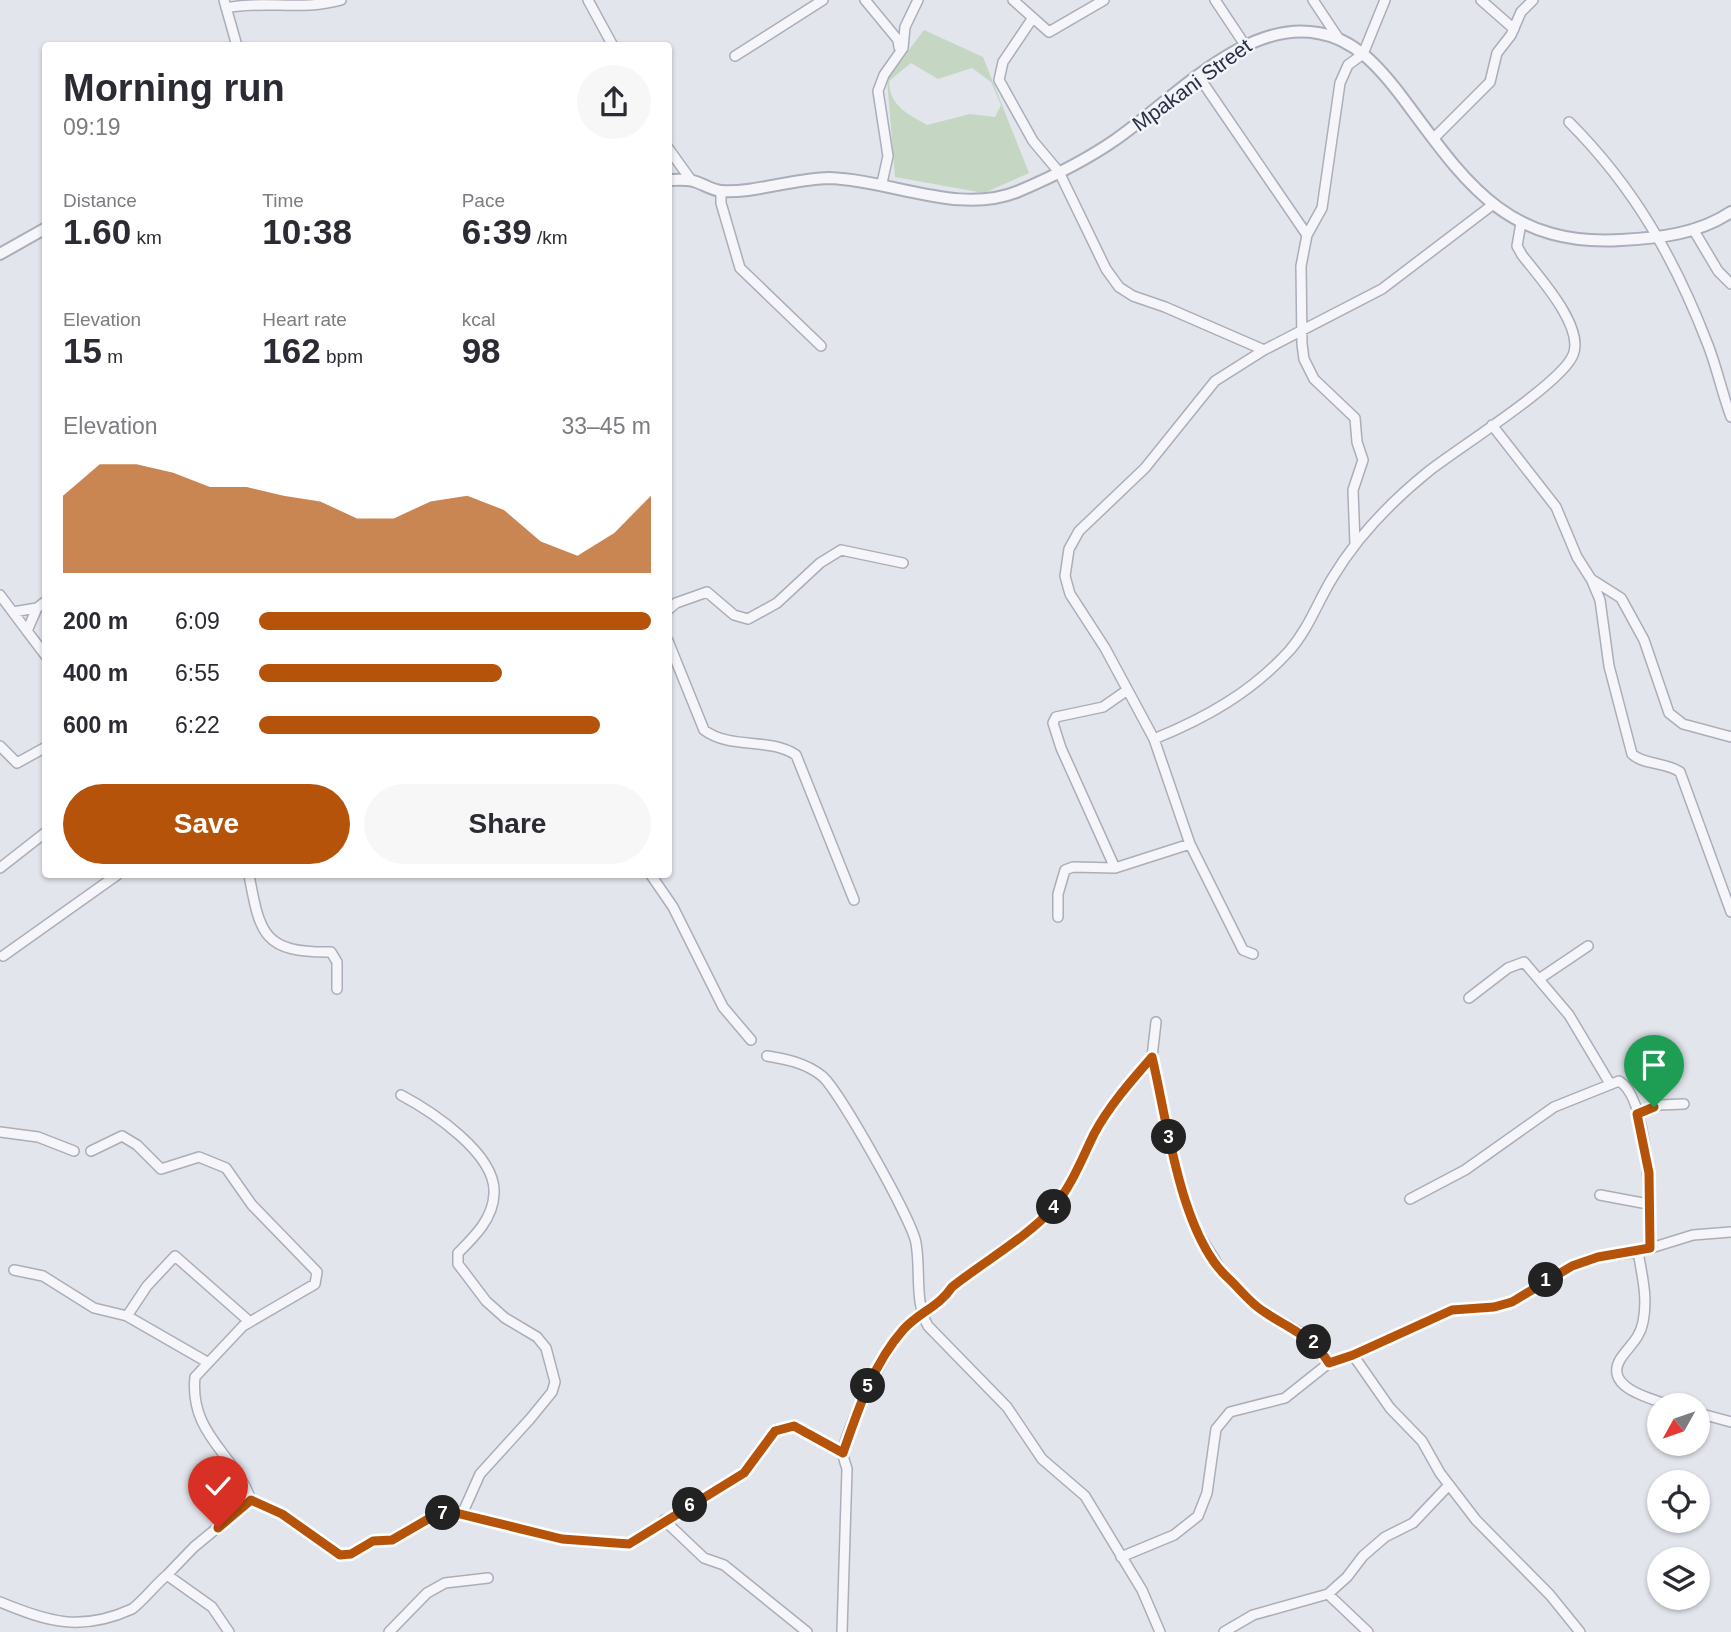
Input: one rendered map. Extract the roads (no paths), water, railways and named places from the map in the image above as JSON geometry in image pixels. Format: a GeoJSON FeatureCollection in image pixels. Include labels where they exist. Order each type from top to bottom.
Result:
{"type":"FeatureCollection","features":[{"type":"Feature","properties":{"kind":"street"},"geometry":{"type":"LineString","coordinates":[[236,42],[225,4],[307,5],[341,0]]}},
{"type":"Feature","properties":{"kind":"street"},"geometry":{"type":"LineString","coordinates":[[588,0],[611,42]]}},
{"type":"Feature","properties":{"kind":"street"},"geometry":{"type":"LineString","coordinates":[[735,57],[823,0]]}},
{"type":"Feature","properties":{"kind":"street"},"geometry":{"type":"LineString","coordinates":[[865,0],[901,45],[880,74],[874,95]]}},
{"type":"Feature","properties":{"kind":"street"},"geometry":{"type":"LineString","coordinates":[[882,183],[888,156],[878,91],[884,75],[903,48],[905,27],[918,0]]}},
{"type":"Feature","properties":{"kind":"street"},"geometry":{"type":"LineString","coordinates":[[1013,0],[1049,32],[1104,0]]}},
{"type":"Feature","properties":{"kind":"street"},"geometry":{"type":"LineString","coordinates":[[1215,0],[1245,46]]}},
{"type":"Feature","properties":{"kind":"street"},"geometry":{"type":"LineString","coordinates":[[1312,0],[1339,39]]}},
{"type":"Feature","properties":{"kind":"street"},"geometry":{"type":"LineString","coordinates":[[1355,544],[1353,490],[1363,460],[1357,442],[1355,418],[1307,370],[1304,359],[1300,278],[1307,235],[1321,208],[1340,83],[1348,65],[1363,54],[1385,0]]}},
{"type":"Feature","properties":{"kind":"street"},"geometry":{"type":"LineString","coordinates":[[1481,0],[1514,29]]}},
{"type":"Feature","properties":{"kind":"street"},"geometry":{"type":"LineString","coordinates":[[1433,139],[1490,82],[1497,54],[1514,29],[1518,17],[1533,0]]}},
{"type":"Feature","properties":{"kind":"street"},"geometry":{"type":"LineString","coordinates":[[1032,19],[1003,62],[999,80],[1034,141],[1059,172],[1106,269],[1126,292],[1264,350]]}},
{"type":"Feature","properties":{"kind":"street","name":"Mpakani Street"},"geometry":{"type":"LineString","coordinates":[[672,180],[691,180],[721,191],[827,178],[882,183],[944,198],[968,200],[1017,192],[1111,143],[1199,77],[1257,38],[1295,30],[1339,39],[1363,54],[1391,83],[1433,139],[1491,206],[1542,232],[1605,241],[1658,238],[1693,229],[1731,212]]}},
{"type":"Feature","properties":{"kind":"street"},"geometry":{"type":"LineString","coordinates":[[1199,77],[1307,235]]}},
{"type":"Feature","properties":{"kind":"street"},"geometry":{"type":"LineString","coordinates":[[1569,122],[1615,171],[1658,238],[1709,348],[1731,417]]}},
{"type":"Feature","properties":{"kind":"street"},"geometry":{"type":"LineString","coordinates":[[672,154],[691,180]]}},
{"type":"Feature","properties":{"kind":"street"},"geometry":{"type":"LineString","coordinates":[[721,191],[721,203],[740,268],[821,346]]}},
{"type":"Feature","properties":{"kind":"street"},"geometry":{"type":"LineString","coordinates":[[1254,954],[1243,950],[1190,844],[1154,739],[1105,648],[1070,594],[1065,576],[1069,549],[1079,531],[1145,468],[1215,382],[1264,350],[1382,289],[1491,206]]}},
{"type":"Feature","properties":{"kind":"street"},"geometry":{"type":"LineString","coordinates":[[1154,739],[1226,706],[1290,650],[1311,621],[1332,578],[1355,544],[1427,472],[1541,388],[1569,362],[1574,353],[1572,325],[1517,246],[1521,223]]}},
{"type":"Feature","properties":{"kind":"street"},"geometry":{"type":"LineString","coordinates":[[1693,229],[1718,271],[1731,284]]}},
{"type":"Feature","properties":{"kind":"street"},"geometry":{"type":"LineString","coordinates":[[0,254],[42,230]]}},
{"type":"Feature","properties":{"kind":"street"},"geometry":{"type":"LineString","coordinates":[[1492,425],[1556,507],[1577,557],[1591,579],[1602,609],[1609,666],[1632,754],[1636,759],[1662,763],[1680,772],[1731,912]]}},
{"type":"Feature","properties":{"kind":"street"},"geometry":{"type":"LineString","coordinates":[[672,606],[707,592],[734,615],[748,619],[777,603],[820,563],[841,550],[904,563]]}},
{"type":"Feature","properties":{"kind":"street"},"geometry":{"type":"LineString","coordinates":[[1591,579],[1621,598],[1644,640],[1669,713],[1683,724],[1731,737]]}},
{"type":"Feature","properties":{"kind":"street"},"geometry":{"type":"LineString","coordinates":[[0,595],[42,651]]}},
{"type":"Feature","properties":{"kind":"street"},"geometry":{"type":"LineString","coordinates":[[13,612],[37,608],[42,604]]}},
{"type":"Feature","properties":{"kind":"street"},"geometry":{"type":"LineString","coordinates":[[27,631],[37,608]]}},
{"type":"Feature","properties":{"kind":"street"},"geometry":{"type":"LineString","coordinates":[[672,651],[704,730],[730,741],[785,747],[796,755],[854,900]]}},
{"type":"Feature","properties":{"kind":"street"},"geometry":{"type":"LineString","coordinates":[[1115,868],[1061,748],[1053,723],[1056,717],[1103,707],[1126,691]]}},
{"type":"Feature","properties":{"kind":"street"},"geometry":{"type":"LineString","coordinates":[[0,746],[17,763],[42,749]]}},
{"type":"Feature","properties":{"kind":"street"},"geometry":{"type":"LineString","coordinates":[[0,868],[42,835]]}},
{"type":"Feature","properties":{"kind":"street"},"geometry":{"type":"LineString","coordinates":[[1058,917],[1058,894],[1065,870],[1073,867],[1115,868],[1190,844]]}},
{"type":"Feature","properties":{"kind":"street"},"geometry":{"type":"LineString","coordinates":[[4,956],[113,878]]}},
{"type":"Feature","properties":{"kind":"street"},"geometry":{"type":"LineString","coordinates":[[250,878],[263,932],[279,945],[331,952],[337,962],[337,989]]}},
{"type":"Feature","properties":{"kind":"street"},"geometry":{"type":"LineString","coordinates":[[653,878],[673,907],[723,1007],[751,1040]]}},
{"type":"Feature","properties":{"kind":"street"},"geometry":{"type":"LineString","coordinates":[[1539,979],[1588,946]]}},
{"type":"Feature","properties":{"kind":"street"},"geometry":{"type":"LineString","coordinates":[[1469,999],[1519,962],[1527,965],[1569,1015],[1609,1083]]}},
{"type":"Feature","properties":{"kind":"street"},"geometry":{"type":"LineString","coordinates":[[1156,1022],[1152,1057],[1180,1185],[1198,1233],[1225,1276],[1261,1310],[1307,1336],[1329,1363]]}},
{"type":"Feature","properties":{"kind":"street"},"geometry":{"type":"LineString","coordinates":[[767,1056],[792,1060],[821,1076],[842,1102],[916,1240],[920,1312],[936,1337],[1007,1408],[1042,1459],[1085,1496],[1142,1590],[1160,1632]]}},
{"type":"Feature","properties":{"kind":"street"},"geometry":{"type":"LineString","coordinates":[[842,1632],[847,1469],[843,1453],[869,1384],[902,1331],[920,1312],[943,1302],[952,1287],[1037,1225],[1055,1206],[1084,1160],[1098,1129],[1129,1083],[1152,1057]]}},
{"type":"Feature","properties":{"kind":"street"},"geometry":{"type":"LineString","coordinates":[[1409,1199],[1465,1170],[1554,1107],[1619,1081],[1624,1084],[1637,1114],[1649,1173],[1650,1248]]}},
{"type":"Feature","properties":{"kind":"street"},"geometry":{"type":"LineString","coordinates":[[401,1095],[429,1109],[456,1132],[491,1176],[495,1196],[488,1216],[458,1253],[458,1264],[486,1301],[505,1318],[537,1337],[546,1348],[553,1370],[552,1392],[480,1474],[463,1512]]}},
{"type":"Feature","properties":{"kind":"street"},"geometry":{"type":"LineString","coordinates":[[1637,1114],[1659,1105],[1684,1104]]}},
{"type":"Feature","properties":{"kind":"street"},"geometry":{"type":"LineString","coordinates":[[0,1132],[38,1137],[74,1151]]}},
{"type":"Feature","properties":{"kind":"street"},"geometry":{"type":"LineString","coordinates":[[91,1151],[122,1136],[137,1145],[161,1169],[199,1157],[226,1168],[252,1205],[317,1272],[315,1284],[250,1322],[207,1362],[195,1377],[200,1417],[216,1448],[246,1487],[251,1500],[282,1514],[340,1555],[351,1554],[373,1541],[392,1540],[443,1513],[463,1512],[562,1539],[629,1544],[744,1473],[775,1431],[794,1426],[843,1453]]}},
{"type":"Feature","properties":{"kind":"street"},"geometry":{"type":"LineString","coordinates":[[1600,1195],[1648,1204]]}},
{"type":"Feature","properties":{"kind":"street"},"geometry":{"type":"LineString","coordinates":[[1121,1557],[1174,1535],[1198,1515],[1208,1493],[1216,1429],[1230,1412],[1285,1398],[1329,1363],[1353,1355],[1452,1310],[1494,1307],[1512,1302],[1572,1266],[1598,1257],[1638,1252],[1693,1235],[1731,1232]]}},
{"type":"Feature","properties":{"kind":"street"},"geometry":{"type":"LineString","coordinates":[[1638,1252],[1644,1283],[1643,1322],[1638,1338],[1619,1361],[1619,1376],[1625,1387],[1647,1396]]}},
{"type":"Feature","properties":{"kind":"street"},"geometry":{"type":"LineString","coordinates":[[127,1316],[147,1286],[175,1256],[250,1322]]}},
{"type":"Feature","properties":{"kind":"street"},"geometry":{"type":"LineString","coordinates":[[14,1270],[43,1276],[94,1308],[127,1316],[207,1362]]}},
{"type":"Feature","properties":{"kind":"street"},"geometry":{"type":"LineString","coordinates":[[1353,1355],[1390,1408],[1422,1441],[1449,1485],[1476,1520],[1550,1595],[1580,1632]]}},
{"type":"Feature","properties":{"kind":"street"},"geometry":{"type":"LineString","coordinates":[[1710,1416],[1731,1422]]}},
{"type":"Feature","properties":{"kind":"street"},"geometry":{"type":"LineString","coordinates":[[1224,1632],[1253,1615],[1328,1594],[1363,1556],[1385,1537],[1413,1523],[1449,1485]]}},
{"type":"Feature","properties":{"kind":"street"},"geometry":{"type":"LineString","coordinates":[[0,1602],[55,1627],[74,1630],[109,1620],[132,1609],[194,1546],[251,1500]]}},
{"type":"Feature","properties":{"kind":"street"},"geometry":{"type":"LineString","coordinates":[[664,1520],[704,1558],[724,1565],[807,1632]]}},
{"type":"Feature","properties":{"kind":"street"},"geometry":{"type":"LineString","coordinates":[[167,1576],[212,1607],[229,1632]]}},
{"type":"Feature","properties":{"kind":"street"},"geometry":{"type":"LineString","coordinates":[[389,1632],[427,1593],[445,1583],[488,1577]]}},
{"type":"Feature","properties":{"kind":"street"},"geometry":{"type":"LineString","coordinates":[[1328,1594],[1368,1632]]}}]}
